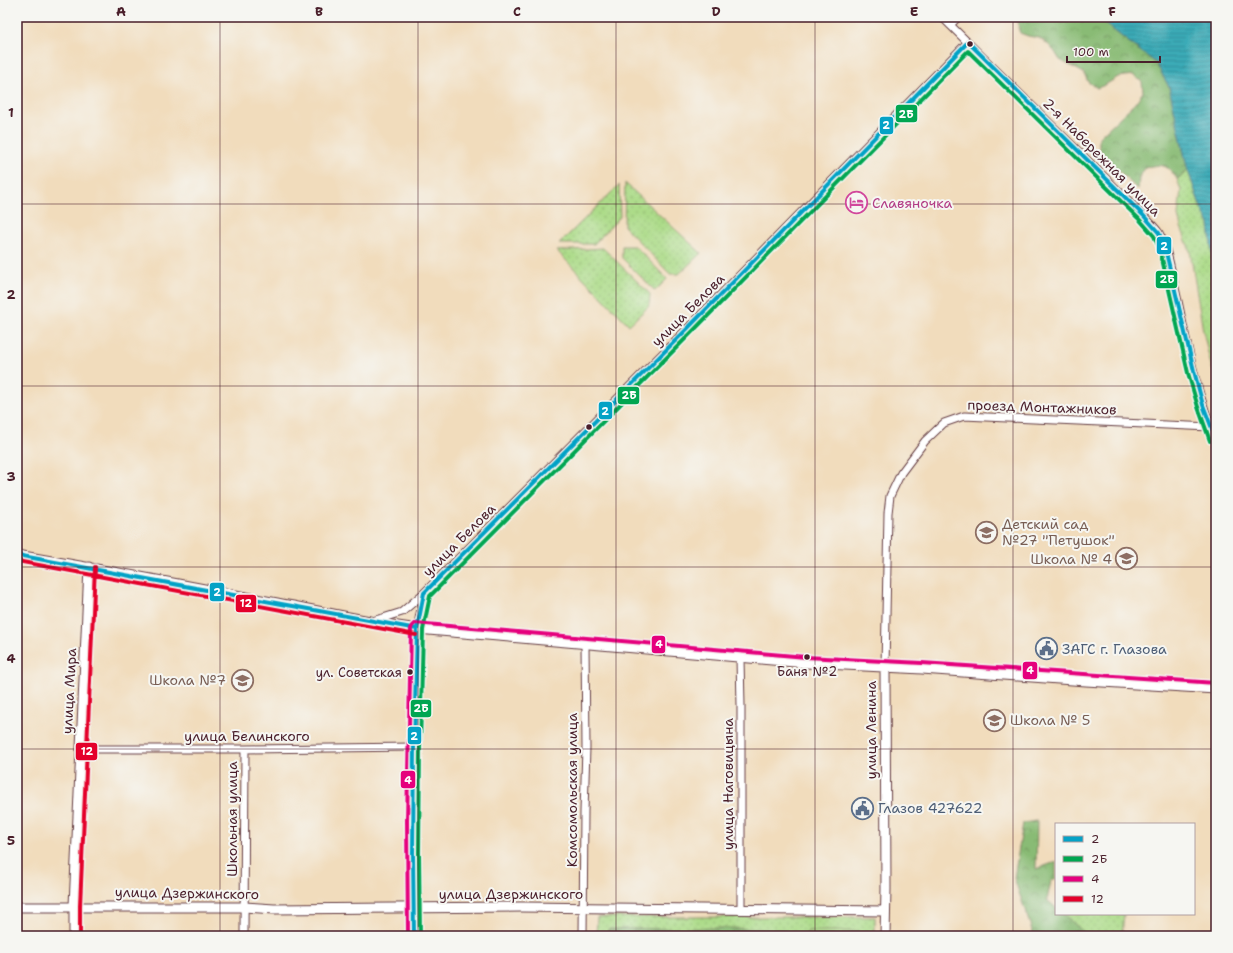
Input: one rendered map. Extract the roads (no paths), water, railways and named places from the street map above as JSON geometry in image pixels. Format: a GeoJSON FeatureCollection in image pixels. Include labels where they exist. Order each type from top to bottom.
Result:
{"type":"FeatureCollection","features":[{"type":"Feature","properties":{"kind":"street","name":"2-я Набережная улица"},"geometry":{"type":"LineString","coordinates":[[942,17],[1143,215],[1158,232],[1164,246],[1171,272],[1194,376],[1216,439]]}},
{"type":"Feature","properties":{"kind":"street"},"geometry":{"type":"LineString","coordinates":[[950,25],[958,17]]}},
{"type":"Feature","properties":{"kind":"street","name":"улица Белова"},"geometry":{"type":"LineString","coordinates":[[368,622],[402,612],[424,593],[689,327],[968,42]]}},
{"type":"Feature","properties":{"kind":"street","name":"проезд Монтажников"},"geometry":{"type":"LineString","coordinates":[[885,667],[888,513],[890,496],[900,473],[925,441],[944,423],[964,416],[1211,427]]}},
{"type":"Feature","properties":{"kind":"street"},"geometry":{"type":"LineString","coordinates":[[17,555],[89,567],[278,603],[368,622],[417,629],[740,658],[1216,689]]}},
{"type":"Feature","properties":{"kind":"street","name":"улица Мира"},"geometry":{"type":"LineString","coordinates":[[74,936],[74,906],[89,567]]}},
{"type":"Feature","properties":{"kind":"street","name":"улица Белова"},"geometry":{"type":"LineString","coordinates":[[417,629],[424,593]]}},
{"type":"Feature","properties":{"kind":"street"},"geometry":{"type":"LineString","coordinates":[[414,936],[414,747],[417,629]]}},
{"type":"Feature","properties":{"kind":"street","name":"Комсомольская улица"},"geometry":{"type":"LineString","coordinates":[[584,936],[584,812],[586,748],[585,644]]}},
{"type":"Feature","properties":{"kind":"street","name":"улица Наговицына"},"geometry":{"type":"LineString","coordinates":[[740,658],[741,910]]}},
{"type":"Feature","properties":{"kind":"street","name":"улица Ленина"},"geometry":{"type":"LineString","coordinates":[[885,667],[885,936]]}},
{"type":"Feature","properties":{"kind":"street","name":"улица Белинского"},"geometry":{"type":"LineString","coordinates":[[81,749],[414,747]]}},
{"type":"Feature","properties":{"kind":"street","name":"Школьная улица"},"geometry":{"type":"LineString","coordinates":[[244,936],[245,749]]}},
{"type":"Feature","properties":{"kind":"street","name":"улица Дзержинского"},"geometry":{"type":"LineString","coordinates":[[17,907],[244,907],[274,909],[584,908],[886,911]]}},
{"type":"Feature","properties":{"kind":"water"},"geometry":{"type":"Polygon","coordinates":[[[1098,17],[1216,17],[1216,297],[1209,224],[1201,208],[1188,171],[1169,87],[1156,63],[1098,17]]]}},
{"type":"Feature","properties":{"kind":"place","name":"Славяночка"},"geometry":{"type":"Point","coordinates":[856,203]}},
{"type":"Feature","properties":{"kind":"place","name":"Детский сад №27 \"Петушок\""},"geometry":{"type":"Point","coordinates":[986,532]}},
{"type":"Feature","properties":{"kind":"place","name":"Школа № 4"},"geometry":{"type":"Point","coordinates":[1127,559]}},
{"type":"Feature","properties":{"kind":"place","name":"ЗАГС г. Глазова"},"geometry":{"type":"Point","coordinates":[1046,649]}},
{"type":"Feature","properties":{"kind":"place","name":"Баня №2"},"geometry":{"type":"Point","coordinates":[807,657]}},
{"type":"Feature","properties":{"kind":"place","name":"ул. Советская"},"geometry":{"type":"Point","coordinates":[410,672]}},
{"type":"Feature","properties":{"kind":"place","name":"Школа №7"},"geometry":{"type":"Point","coordinates":[242,680]}},
{"type":"Feature","properties":{"kind":"place","name":"Школа № 5"},"geometry":{"type":"Point","coordinates":[994,720]}},
{"type":"Feature","properties":{"kind":"place","name":"Глазов 427622"},"geometry":{"type":"Point","coordinates":[863,808]}}]}
